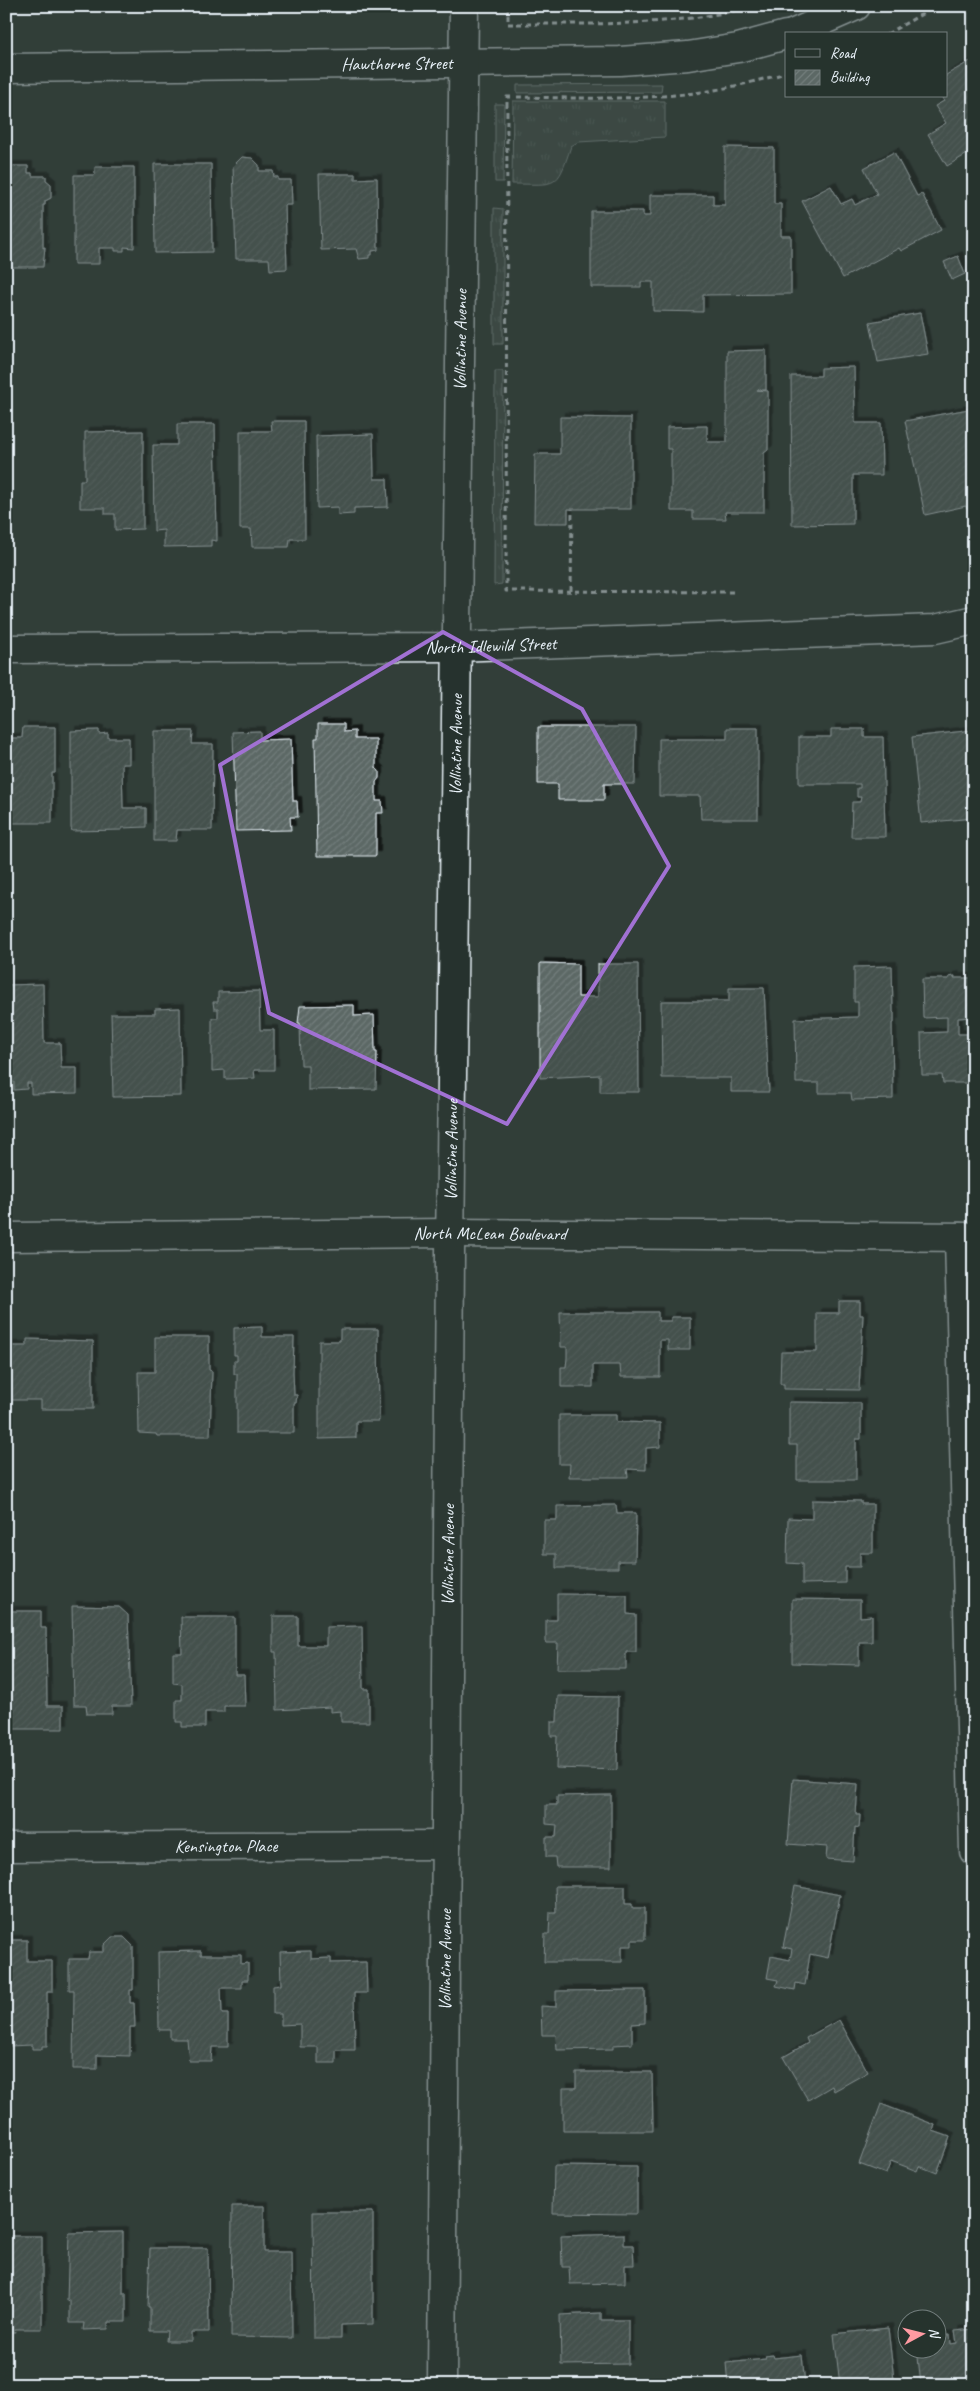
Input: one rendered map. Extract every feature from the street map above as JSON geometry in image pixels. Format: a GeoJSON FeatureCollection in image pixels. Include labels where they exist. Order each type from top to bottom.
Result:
{"type":"FeatureCollection","features":[{"type":"Feature","properties":{"kind":"street","name":"Vollintine Avenue"},"geometry":{"type":"LineString","coordinates":[[442,2385],[450,1233],[464,6]]}},
{"type":"Feature","properties":{"kind":"street"},"geometry":{"type":"LineString","coordinates":[[797,32],[856,6]]}},
{"type":"Feature","properties":{"kind":"street","name":"Hawthorne Street"},"geometry":{"type":"LineString","coordinates":[[6,68],[620,61],[688,56],[738,48],[785,35]]}},
{"type":"Feature","properties":{"kind":"street","name":"North Idlewild Street"},"geometry":{"type":"LineString","coordinates":[[6,649],[456,647],[935,629],[974,620]]}},
{"type":"Feature","properties":{"kind":"street","name":"North McLean Boulevard"},"geometry":{"type":"LineString","coordinates":[[6,1237],[450,1233],[967,1237]]}},
{"type":"Feature","properties":{"kind":"street"},"geometry":{"type":"LineString","coordinates":[[967,1237],[974,1851]]}},
{"type":"Feature","properties":{"kind":"street","name":"Kensington Place"},"geometry":{"type":"LineString","coordinates":[[6,1847],[446,1846]]}},
{"type":"Feature","properties":{"kind":"path"},"geometry":{"type":"LineString","coordinates":[[508,6],[508,24],[658,22],[703,17],[754,6]]}},
{"type":"Feature","properties":{"kind":"path"},"geometry":{"type":"LineString","coordinates":[[890,32],[936,6]]}},
{"type":"Feature","properties":{"kind":"path"},"geometry":{"type":"LineString","coordinates":[[507,97],[506,591],[735,592]]}},
{"type":"Feature","properties":{"kind":"path"},"geometry":{"type":"LineString","coordinates":[[571,591],[572,509]]}},
{"type":"Feature","properties":{"kind":"highlighted area"},"geometry":{"type":"Polygon","coordinates":[[[443,632],[582,709],[669,866],[507,1124],[269,1013],[220,765],[443,632]]]}},
{"type":"Feature","properties":{"kind":"green space"},"geometry":{"type":"Polygon","coordinates":[[[662,84],[661,92],[517,93],[517,85],[662,84]]]}},
{"type":"Feature","properties":{"kind":"green space"},"geometry":{"type":"Polygon","coordinates":[[[513,101],[665,101],[665,137],[578,142],[571,146],[562,170],[553,182],[547,184],[512,184],[513,101]]]}},
{"type":"Feature","properties":{"kind":"green space"},"geometry":{"type":"Polygon","coordinates":[[[495,104],[504,104],[503,182],[495,182],[495,104]]]}},
{"type":"Feature","properties":{"kind":"green space"},"geometry":{"type":"Polygon","coordinates":[[[494,208],[503,209],[503,344],[494,344],[494,208]]]}},
{"type":"Feature","properties":{"kind":"green space"},"geometry":{"type":"Polygon","coordinates":[[[495,371],[503,371],[502,584],[494,585],[495,371]]]}},
{"type":"Feature","properties":{"kind":"building"},"geometry":{"type":"Polygon","coordinates":[[[974,59],[974,150],[947,166],[928,134],[946,123],[935,106],[944,101],[942,98],[948,98],[948,74],[974,59]]]}},
{"type":"Feature","properties":{"kind":"building"},"geometry":{"type":"Polygon","coordinates":[[[725,147],[774,148],[774,204],[781,204],[781,236],[791,236],[791,294],[703,295],[703,312],[653,311],[653,282],[641,282],[641,287],[591,287],[591,211],[643,211],[643,216],[650,216],[650,195],[713,195],[713,205],[725,205],[725,147]]]}},
{"type":"Feature","properties":{"kind":"building"},"geometry":{"type":"Polygon","coordinates":[[[894,152],[917,196],[922,194],[941,230],[901,251],[899,248],[843,278],[802,201],[831,186],[841,204],[852,199],[855,205],[877,194],[864,168],[894,152]]]}},
{"type":"Feature","properties":{"kind":"building"},"geometry":{"type":"Polygon","coordinates":[[[242,157],[252,158],[259,165],[259,171],[273,171],[274,177],[278,177],[278,180],[291,180],[292,205],[285,205],[287,269],[270,270],[269,259],[236,259],[233,166],[242,157]]]}},
{"type":"Feature","properties":{"kind":"building"},"geometry":{"type":"Polygon","coordinates":[[[154,164],[211,164],[212,252],[155,253],[154,164]]]}},
{"type":"Feature","properties":{"kind":"building"},"geometry":{"type":"Polygon","coordinates":[[[6,166],[28,166],[28,173],[32,173],[32,176],[46,176],[46,180],[51,184],[51,198],[45,201],[45,205],[43,205],[43,248],[45,247],[43,267],[6,267],[6,166]]]}},
{"type":"Feature","properties":{"kind":"building"},"geometry":{"type":"Polygon","coordinates":[[[95,167],[134,167],[134,248],[124,247],[124,251],[115,251],[115,248],[99,248],[99,264],[74,264],[74,175],[95,175],[95,167]]]}},
{"type":"Feature","properties":{"kind":"building"},"geometry":{"type":"Polygon","coordinates":[[[319,174],[355,174],[355,179],[377,178],[378,250],[372,251],[372,255],[369,255],[369,258],[359,259],[356,249],[321,250],[319,174]]]}},
{"type":"Feature","properties":{"kind":"building"},"geometry":{"type":"Polygon","coordinates":[[[958,256],[965,274],[952,280],[944,262],[958,256]]]}},
{"type":"Feature","properties":{"kind":"building"},"geometry":{"type":"Polygon","coordinates":[[[920,313],[928,354],[878,362],[870,322],[920,313]]]}},
{"type":"Feature","properties":{"kind":"building"},"geometry":{"type":"Polygon","coordinates":[[[766,350],[766,390],[757,390],[768,391],[768,450],[764,453],[764,512],[725,512],[726,519],[693,519],[693,511],[671,511],[671,449],[667,449],[667,427],[707,426],[707,442],[727,442],[727,351],[766,350]]]}},
{"type":"Feature","properties":{"kind":"building"},"geometry":{"type":"Polygon","coordinates":[[[854,367],[855,423],[881,423],[882,475],[853,475],[853,524],[792,525],[791,376],[821,376],[821,368],[854,367]]]}},
{"type":"Feature","properties":{"kind":"building"},"geometry":{"type":"Polygon","coordinates":[[[974,408],[974,507],[967,509],[966,506],[925,515],[905,421],[974,408]]]}},
{"type":"Feature","properties":{"kind":"building"},"geometry":{"type":"Polygon","coordinates":[[[560,417],[631,418],[631,509],[568,509],[568,523],[534,523],[535,454],[560,454],[560,417]]]}},
{"type":"Feature","properties":{"kind":"building"},"geometry":{"type":"Polygon","coordinates":[[[271,421],[304,421],[305,539],[290,539],[289,547],[252,547],[251,529],[240,529],[240,431],[272,431],[271,421]]]}},
{"type":"Feature","properties":{"kind":"building"},"geometry":{"type":"Polygon","coordinates":[[[177,424],[215,424],[217,541],[211,540],[211,546],[164,547],[164,530],[154,531],[153,445],[177,445],[177,424]]]}},
{"type":"Feature","properties":{"kind":"building"},"geometry":{"type":"Polygon","coordinates":[[[143,431],[143,529],[115,530],[115,514],[105,514],[105,508],[80,508],[80,480],[85,480],[85,432],[143,431]]]}},
{"type":"Feature","properties":{"kind":"building"},"geometry":{"type":"Polygon","coordinates":[[[373,434],[374,479],[387,479],[388,507],[354,508],[354,514],[338,515],[338,507],[317,508],[316,436],[373,434]]]}},
{"type":"Feature","properties":{"kind":"building"},"geometry":{"type":"Polygon","coordinates":[[[318,724],[344,724],[344,732],[355,731],[355,739],[376,739],[376,768],[379,771],[379,778],[376,782],[376,801],[382,801],[383,813],[376,813],[376,856],[317,856],[315,738],[318,738],[318,724]]]}},
{"type":"Feature","properties":{"kind":"building"},"geometry":{"type":"Polygon","coordinates":[[[23,727],[55,727],[55,773],[52,773],[52,823],[6,823],[6,738],[22,738],[23,727]]]}},
{"type":"Feature","properties":{"kind":"building"},"geometry":{"type":"Polygon","coordinates":[[[538,727],[636,727],[635,784],[604,784],[604,800],[558,800],[558,784],[538,784],[538,727]]]}},
{"type":"Feature","properties":{"kind":"building"},"geometry":{"type":"Polygon","coordinates":[[[727,728],[758,728],[758,819],[701,819],[700,796],[659,796],[659,739],[727,739],[727,728]]]}},
{"type":"Feature","properties":{"kind":"building"},"geometry":{"type":"Polygon","coordinates":[[[831,729],[864,729],[864,737],[883,737],[885,837],[851,837],[852,802],[860,802],[861,797],[857,797],[857,788],[860,788],[860,784],[799,784],[799,737],[831,737],[831,729]]]}},
{"type":"Feature","properties":{"kind":"building"},"geometry":{"type":"Polygon","coordinates":[[[99,730],[99,734],[108,733],[108,738],[129,738],[129,764],[122,764],[123,808],[146,808],[146,827],[122,828],[122,830],[72,831],[71,731],[99,730]]]}},
{"type":"Feature","properties":{"kind":"building"},"geometry":{"type":"Polygon","coordinates":[[[974,730],[974,818],[921,823],[912,737],[974,730]]]}},
{"type":"Feature","properties":{"kind":"building"},"geometry":{"type":"Polygon","coordinates":[[[154,731],[193,731],[192,744],[213,744],[212,830],[177,830],[176,841],[154,841],[154,731]]]}},
{"type":"Feature","properties":{"kind":"building"},"geometry":{"type":"Polygon","coordinates":[[[260,731],[260,740],[291,739],[293,801],[297,801],[298,817],[290,817],[291,830],[236,831],[233,732],[260,731]]]}},
{"type":"Feature","properties":{"kind":"building"},"geometry":{"type":"Polygon","coordinates":[[[540,963],[578,964],[578,997],[598,997],[598,964],[638,964],[639,1092],[600,1092],[600,1075],[540,1078],[540,963]]]}},
{"type":"Feature","properties":{"kind":"building"},"geometry":{"type":"Polygon","coordinates":[[[892,966],[894,1013],[894,1023],[892,1023],[893,1099],[852,1100],[851,1093],[819,1093],[819,1083],[796,1083],[795,1019],[858,1017],[858,1002],[854,1002],[854,967],[892,966]]]}},
{"type":"Feature","properties":{"kind":"building"},"geometry":{"type":"Polygon","coordinates":[[[955,976],[954,978],[972,978],[972,1017],[958,1018],[958,1034],[974,1034],[974,1083],[943,1083],[942,1075],[922,1075],[921,1033],[947,1032],[947,1017],[923,1018],[922,979],[949,979],[949,977],[955,976]]]}},
{"type":"Feature","properties":{"kind":"building"},"geometry":{"type":"Polygon","coordinates":[[[43,984],[44,1043],[60,1043],[61,1068],[77,1068],[77,1093],[31,1094],[31,1083],[27,1083],[27,1089],[14,1090],[14,1082],[6,1082],[6,985],[43,984]]]}},
{"type":"Feature","properties":{"kind":"building"},"geometry":{"type":"Polygon","coordinates":[[[729,988],[764,988],[769,1092],[731,1092],[731,1078],[662,1078],[661,1001],[729,1001],[729,988]]]}},
{"type":"Feature","properties":{"kind":"building"},"geometry":{"type":"Polygon","coordinates":[[[259,991],[260,1030],[274,1030],[274,1070],[254,1070],[255,1078],[225,1079],[225,1070],[212,1071],[212,1018],[218,1018],[218,1009],[214,1009],[213,1002],[218,1002],[218,992],[259,991]]]}},
{"type":"Feature","properties":{"kind":"building"},"geometry":{"type":"Polygon","coordinates":[[[354,1005],[354,1016],[374,1015],[375,1052],[377,1052],[376,1089],[308,1090],[308,1065],[301,1065],[300,1023],[298,1023],[300,1006],[354,1005]]]}},
{"type":"Feature","properties":{"kind":"building"},"geometry":{"type":"Polygon","coordinates":[[[180,1008],[181,1096],[113,1097],[111,1014],[155,1014],[155,1009],[180,1008]]]}},
{"type":"Feature","properties":{"kind":"building"},"geometry":{"type":"Polygon","coordinates":[[[839,1301],[860,1301],[860,1315],[863,1315],[859,1390],[784,1389],[784,1384],[780,1384],[781,1352],[817,1352],[817,1313],[839,1313],[839,1301]]]}},
{"type":"Feature","properties":{"kind":"building"},"geometry":{"type":"Polygon","coordinates":[[[560,1312],[658,1312],[658,1321],[671,1321],[671,1317],[690,1317],[690,1350],[668,1350],[668,1340],[660,1340],[660,1377],[621,1377],[620,1365],[593,1365],[593,1387],[561,1387],[561,1367],[566,1367],[567,1347],[561,1347],[560,1312]]]}},
{"type":"Feature","properties":{"kind":"building"},"geometry":{"type":"Polygon","coordinates":[[[262,1327],[262,1337],[294,1337],[294,1395],[297,1395],[296,1403],[294,1403],[294,1433],[237,1433],[237,1374],[234,1374],[234,1361],[237,1361],[237,1355],[234,1355],[234,1328],[262,1327]]]}},
{"type":"Feature","properties":{"kind":"building"},"geometry":{"type":"Polygon","coordinates":[[[340,1329],[378,1329],[379,1421],[356,1421],[356,1438],[319,1439],[319,1341],[340,1341],[340,1329]]]}},
{"type":"Feature","properties":{"kind":"building"},"geometry":{"type":"Polygon","coordinates":[[[155,1337],[209,1337],[209,1370],[212,1371],[210,1436],[157,1436],[156,1434],[139,1433],[138,1372],[155,1372],[155,1337]]]}},
{"type":"Feature","properties":{"kind":"building"},"geometry":{"type":"Polygon","coordinates":[[[27,1339],[93,1341],[93,1409],[41,1409],[41,1400],[8,1400],[8,1346],[27,1346],[27,1339]]]}},
{"type":"Feature","properties":{"kind":"building"},"geometry":{"type":"Polygon","coordinates":[[[789,1402],[861,1403],[861,1439],[856,1439],[856,1480],[797,1480],[797,1445],[789,1445],[789,1402]]]}},
{"type":"Feature","properties":{"kind":"building"},"geometry":{"type":"Polygon","coordinates":[[[559,1415],[616,1415],[616,1422],[660,1423],[660,1447],[646,1448],[646,1470],[627,1469],[628,1477],[569,1477],[570,1464],[559,1464],[559,1415]]]}},
{"type":"Feature","properties":{"kind":"building"},"geometry":{"type":"Polygon","coordinates":[[[812,1500],[861,1501],[861,1504],[873,1504],[873,1553],[860,1553],[860,1567],[845,1567],[845,1583],[802,1584],[802,1564],[787,1563],[788,1518],[812,1519],[812,1500]]]}},
{"type":"Feature","properties":{"kind":"building"},"geometry":{"type":"Polygon","coordinates":[[[616,1505],[617,1513],[636,1513],[635,1561],[618,1561],[618,1568],[556,1568],[556,1554],[544,1554],[544,1520],[557,1520],[557,1506],[616,1505]]]}},
{"type":"Feature","properties":{"kind":"building"},"geometry":{"type":"Polygon","coordinates":[[[557,1594],[627,1595],[627,1614],[636,1615],[636,1652],[626,1652],[626,1669],[557,1669],[558,1643],[546,1643],[546,1620],[557,1620],[557,1594]]]}},
{"type":"Feature","properties":{"kind":"building"},"geometry":{"type":"Polygon","coordinates":[[[792,1599],[860,1600],[860,1617],[872,1616],[872,1642],[859,1642],[859,1665],[792,1663],[792,1599]]]}},
{"type":"Feature","properties":{"kind":"building"},"geometry":{"type":"Polygon","coordinates":[[[72,1606],[119,1607],[128,1615],[131,1706],[112,1706],[112,1714],[87,1714],[86,1705],[74,1705],[72,1606]]]}},
{"type":"Feature","properties":{"kind":"building"},"geometry":{"type":"Polygon","coordinates":[[[9,1611],[41,1611],[41,1628],[46,1628],[47,1706],[63,1706],[63,1729],[6,1729],[6,1628],[9,1628],[9,1611]]]}},
{"type":"Feature","properties":{"kind":"building"},"geometry":{"type":"Polygon","coordinates":[[[273,1616],[298,1616],[298,1646],[326,1646],[326,1627],[362,1626],[363,1689],[369,1689],[369,1722],[341,1722],[341,1711],[330,1712],[330,1707],[277,1710],[276,1652],[273,1652],[273,1616]]]}},
{"type":"Feature","properties":{"kind":"building"},"geometry":{"type":"Polygon","coordinates":[[[181,1617],[235,1617],[235,1675],[244,1675],[245,1706],[224,1706],[224,1712],[205,1712],[205,1727],[182,1727],[182,1722],[176,1722],[176,1700],[182,1700],[182,1684],[173,1683],[173,1653],[182,1653],[181,1617]]]}},
{"type":"Feature","properties":{"kind":"building"},"geometry":{"type":"Polygon","coordinates":[[[558,1696],[618,1697],[617,1770],[556,1768],[557,1736],[551,1736],[551,1722],[557,1722],[558,1696]]]}},
{"type":"Feature","properties":{"kind":"building"},"geometry":{"type":"Polygon","coordinates":[[[793,1779],[858,1784],[856,1815],[860,1815],[859,1828],[855,1827],[853,1861],[826,1859],[827,1847],[788,1844],[793,1779]]]}},
{"type":"Feature","properties":{"kind":"building"},"geometry":{"type":"Polygon","coordinates":[[[611,1795],[611,1867],[556,1867],[555,1857],[546,1857],[546,1837],[556,1837],[557,1825],[546,1824],[546,1805],[557,1805],[557,1796],[611,1795]]]}},
{"type":"Feature","properties":{"kind":"building"},"geometry":{"type":"Polygon","coordinates":[[[555,1886],[625,1886],[625,1904],[632,1904],[632,1908],[645,1908],[645,1940],[632,1940],[632,1946],[622,1946],[622,1962],[544,1962],[545,1934],[549,1934],[550,1912],[556,1912],[555,1886]]]}},
{"type":"Feature","properties":{"kind":"building"},"geometry":{"type":"Polygon","coordinates":[[[795,1886],[840,1895],[828,1958],[810,1954],[805,1985],[796,1983],[795,1990],[776,1986],[778,1980],[767,1978],[771,1956],[790,1960],[792,1949],[783,1947],[795,1886]]]}},
{"type":"Feature","properties":{"kind":"building"},"geometry":{"type":"Polygon","coordinates":[[[112,1937],[124,1937],[133,1946],[133,1990],[130,1990],[130,2003],[134,2003],[135,2027],[130,2027],[130,2056],[97,2055],[97,2069],[73,2069],[74,1990],[69,1990],[69,1959],[88,1959],[89,1952],[104,1952],[104,1945],[112,1937]]]}},
{"type":"Feature","properties":{"kind":"building"},"geometry":{"type":"Polygon","coordinates":[[[8,1940],[27,1940],[27,1961],[52,1961],[52,1992],[47,1992],[47,2046],[42,2046],[42,2049],[32,2049],[32,2045],[9,2046],[9,2042],[6,2042],[8,1940]]]}},
{"type":"Feature","properties":{"kind":"building"},"geometry":{"type":"Polygon","coordinates":[[[201,1951],[201,1955],[241,1955],[241,1964],[248,1963],[248,1980],[242,1980],[242,1988],[221,1988],[222,2014],[228,2014],[228,2047],[212,2047],[211,2061],[189,2061],[187,2039],[170,2039],[170,2030],[159,2030],[158,1952],[201,1951]]]}},
{"type":"Feature","properties":{"kind":"building"},"geometry":{"type":"Polygon","coordinates":[[[311,1951],[311,1959],[331,1958],[331,1963],[366,1962],[367,1993],[354,1993],[355,2050],[336,2050],[336,2063],[318,2063],[318,2047],[300,2047],[300,2024],[281,2025],[281,2014],[273,2014],[273,1986],[281,1985],[280,1952],[311,1951]]]}},
{"type":"Feature","properties":{"kind":"building"},"geometry":{"type":"Polygon","coordinates":[[[645,1990],[645,2023],[632,2024],[632,2044],[613,2045],[613,2049],[557,2050],[556,2035],[542,2035],[541,2006],[556,2007],[556,1991],[645,1990]]]}},
{"type":"Feature","properties":{"kind":"building"},"geometry":{"type":"Polygon","coordinates":[[[839,2020],[868,2072],[834,2091],[832,2086],[808,2100],[783,2057],[808,2043],[806,2038],[839,2020]]]}},
{"type":"Feature","properties":{"kind":"building"},"geometry":{"type":"Polygon","coordinates":[[[576,2072],[652,2072],[653,2131],[563,2131],[563,2088],[576,2088],[576,2072]]]}},
{"type":"Feature","properties":{"kind":"building"},"geometry":{"type":"Polygon","coordinates":[[[881,2104],[935,2125],[933,2131],[950,2137],[937,2173],[919,2166],[917,2171],[891,2161],[886,2174],[859,2164],[881,2104]]]}},
{"type":"Feature","properties":{"kind":"building"},"geometry":{"type":"Polygon","coordinates":[[[554,2166],[637,2167],[637,2214],[553,2213],[554,2166]]]}},
{"type":"Feature","properties":{"kind":"building"},"geometry":{"type":"Polygon","coordinates":[[[232,2206],[264,2206],[264,2252],[291,2252],[292,2338],[231,2337],[232,2206]]]}},
{"type":"Feature","properties":{"kind":"building"},"geometry":{"type":"Polygon","coordinates":[[[313,2212],[373,2212],[373,2324],[341,2325],[341,2339],[314,2339],[313,2212]]]}},
{"type":"Feature","properties":{"kind":"building"},"geometry":{"type":"Polygon","coordinates":[[[123,2232],[123,2293],[126,2293],[126,2322],[108,2322],[108,2329],[83,2330],[84,2323],[70,2323],[70,2300],[67,2301],[69,2233],[123,2232]]]}},
{"type":"Feature","properties":{"kind":"building"},"geometry":{"type":"Polygon","coordinates":[[[624,2234],[624,2245],[633,2245],[634,2265],[625,2265],[625,2283],[570,2284],[569,2267],[562,2267],[561,2236],[624,2234]]]}},
{"type":"Feature","properties":{"kind":"building"},"geometry":{"type":"Polygon","coordinates":[[[6,2236],[42,2236],[42,2329],[14,2329],[15,2332],[6,2332],[6,2236]]]}},
{"type":"Feature","properties":{"kind":"building"},"geometry":{"type":"Polygon","coordinates":[[[150,2248],[208,2248],[209,2332],[191,2332],[191,2341],[166,2341],[167,2331],[150,2331],[150,2307],[148,2307],[150,2248]]]}},
{"type":"Feature","properties":{"kind":"building"},"geometry":{"type":"Polygon","coordinates":[[[601,2313],[601,2320],[628,2320],[628,2364],[561,2365],[560,2315],[601,2313]]]}},
{"type":"Feature","properties":{"kind":"building"},"geometry":{"type":"Polygon","coordinates":[[[888,2328],[894,2380],[896,2380],[897,2385],[840,2385],[834,2334],[888,2328]]]}},
{"type":"Feature","properties":{"kind":"building"},"geometry":{"type":"Polygon","coordinates":[[[974,2329],[974,2385],[921,2385],[918,2358],[948,2358],[948,2335],[950,2335],[951,2344],[957,2343],[955,2331],[974,2329]]]}},
{"type":"Feature","properties":{"kind":"building"},"geometry":{"type":"Polygon","coordinates":[[[773,2355],[774,2358],[802,2355],[805,2385],[728,2385],[726,2363],[766,2359],[765,2356],[773,2355]]]}}]}
